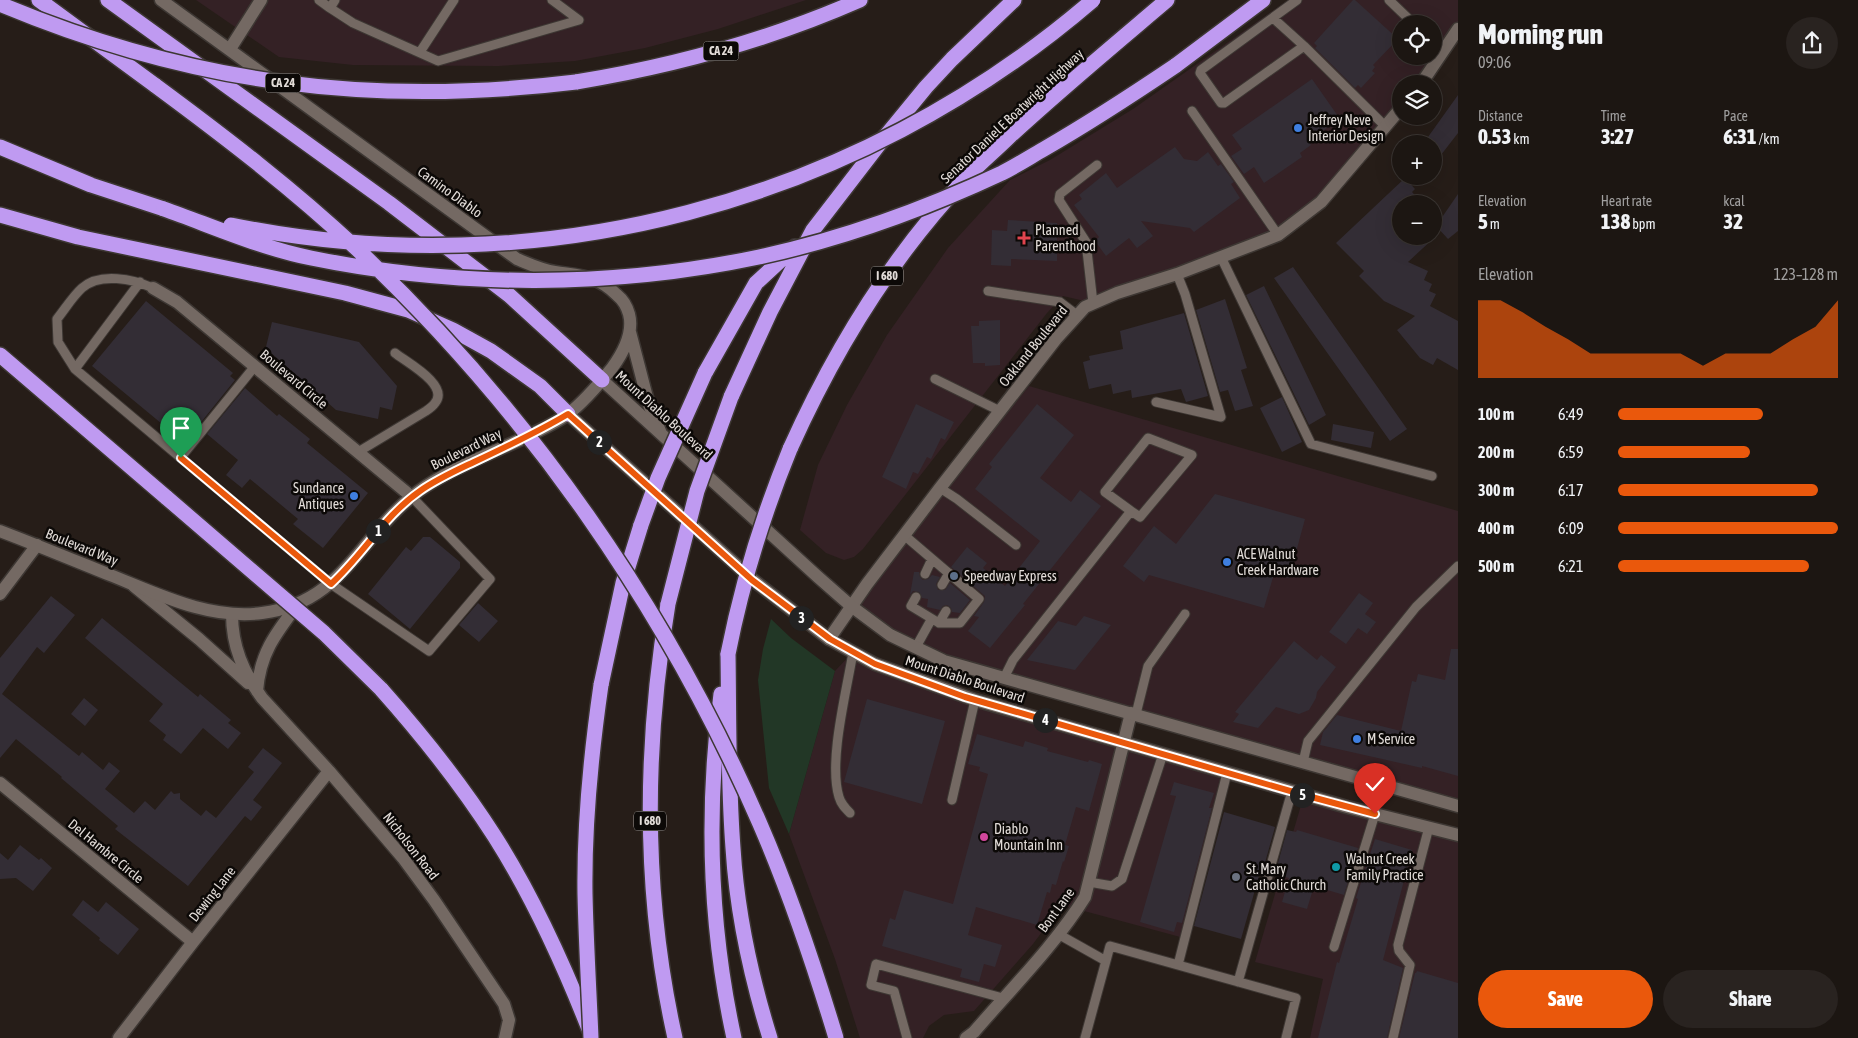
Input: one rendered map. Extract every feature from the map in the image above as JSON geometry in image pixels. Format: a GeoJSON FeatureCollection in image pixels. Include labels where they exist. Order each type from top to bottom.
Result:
{"type":"FeatureCollection","features":[{"type":"Feature","properties":{"kind":"highway"},"geometry":{"type":"LineString","coordinates":[[39,0],[270,173],[327,222],[413,304],[492,391],[542,454],[588,516],[626,573],[671,646],[731,760],[789,895],[836,1038]]}},
{"type":"Feature","properties":{"kind":"highway"},"geometry":{"type":"LineString","coordinates":[[108,0],[389,203],[509,295],[602,380]]}},
{"type":"Feature","properties":{"kind":"highway","name":"CA 24"},"geometry":{"type":"LineString","coordinates":[[0,4],[55,26],[124,49],[198,68],[272,82],[340,90],[431,92],[484,91],[576,82],[659,67],[734,48],[806,23],[860,0]]}},
{"type":"Feature","properties":{"kind":"highway","name":"I 680"},"geometry":{"type":"LineString","coordinates":[[675,1038],[663,972],[656,918],[650,812],[650,764],[654,705],[668,604],[694,500],[731,397],[770,312],[813,230],[926,87],[959,52],[1014,0]]}},
{"type":"Feature","properties":{"kind":"highway"},"geometry":{"type":"LineString","coordinates":[[164,209],[202,219],[317,239],[395,244],[472,245],[577,235],[633,226],[706,208],[767,189],[829,165],[892,136],[990,78],[1053,33],[1093,0]]}},
{"type":"Feature","properties":{"kind":"highway","name":"Senator Daniel E Boatwright Highway"},"geometry":{"type":"LineString","coordinates":[[734,1038],[717,942],[711,857],[716,734],[735,618],[755,544],[790,449],[829,370],[869,302],[901,257],[940,208],[967,177],[1070,81],[1167,0]]}},
{"type":"Feature","properties":{"kind":"highway"},"geometry":{"type":"LineString","coordinates":[[0,146],[91,185],[290,253],[346,264],[416,274],[466,278],[546,280],[682,270],[759,257],[845,234],[925,206],[1003,172],[1122,102],[1175,66],[1264,0]]}},
{"type":"Feature","properties":{"kind":"highway"},"geometry":{"type":"LineString","coordinates":[[0,215],[58,232],[345,293],[408,310],[453,330],[492,351],[540,386],[568,414]]}},
{"type":"Feature","properties":{"kind":"highway"},"geometry":{"type":"LineString","coordinates":[[592,1038],[585,893],[587,812],[592,748],[600,685],[623,583],[658,478],[705,373],[756,283],[813,230]]}},
{"type":"Feature","properties":{"kind":"highway"},"geometry":{"type":"LineString","coordinates":[[0,355],[324,633],[381,689],[429,745],[496,839],[550,939],[592,1038]]}},
{"type":"Feature","properties":{"kind":"highway"},"geometry":{"type":"LineString","coordinates":[[728,654],[734,862],[748,950],[770,1038]]}},
{"type":"Feature","properties":{"kind":"street","name":"Camino Diablo"},"geometry":{"type":"LineString","coordinates":[[161,0],[517,259],[535,267],[555,272],[592,277],[607,285],[622,299],[629,314],[630,332],[649,405],[660,431]]}},
{"type":"Feature","properties":{"kind":"street"},"geometry":{"type":"LineString","coordinates":[[230,49],[261,0]]}},
{"type":"Feature","properties":{"kind":"street"},"geometry":{"type":"LineString","coordinates":[[1442,43],[1458,29]]}},
{"type":"Feature","properties":{"kind":"street","name":"Oakland Boulevard"},"geometry":{"type":"LineString","coordinates":[[830,639],[851,606],[904,535],[1056,339],[1077,315],[1093,303],[1117,293],[1176,274],[1278,235],[1321,202],[1392,119]]}},
{"type":"Feature","properties":{"kind":"street","name":"Boulevard Circle"},"geometry":{"type":"LineString","coordinates":[[153,288],[177,302],[412,496]]}},
{"type":"Feature","properties":{"kind":"street"},"geometry":{"type":"LineString","coordinates":[[568,414],[602,380],[618,360],[630,332]]}},
{"type":"Feature","properties":{"kind":"street","name":"Mount Diablo Boulevard"},"geometry":{"type":"LineString","coordinates":[[602,380],[851,606],[890,635],[944,662],[1458,806]]}},
{"type":"Feature","properties":{"kind":"street","name":"Mount Diablo Boulevard"},"geometry":{"type":"LineString","coordinates":[[568,414],[752,580],[830,639],[875,664],[975,700],[1292,792],[1458,835]]}},
{"type":"Feature","properties":{"kind":"street","name":"Boulevard Way"},"geometry":{"type":"LineString","coordinates":[[0,531],[193,606],[232,614],[269,612],[298,604],[316,595],[331,584],[351,564],[389,518],[412,496],[439,479],[546,427],[568,414]]}},
{"type":"Feature","properties":{"kind":"street"},"geometry":{"type":"LineString","coordinates":[[0,594],[37,545]]}},
{"type":"Feature","properties":{"kind":"street","name":"Nicholson Road"},"geometry":{"type":"LineString","coordinates":[[130,583],[199,639],[257,691],[369,816],[434,900],[504,1004],[509,1020],[505,1038]]}},
{"type":"Feature","properties":{"kind":"street","name":"Boulevard Way"},"geometry":{"type":"LineString","coordinates":[[257,691],[261,665],[266,650],[298,604]]}},
{"type":"Feature","properties":{"kind":"street","name":"Nicholson Road"},"geometry":{"type":"LineString","coordinates":[[232,614],[233,637],[237,651],[246,673],[257,691]]}},
{"type":"Feature","properties":{"kind":"street","name":"Bont Lane"},"geometry":{"type":"LineString","coordinates":[[966,1038],[974,1032],[1058,934],[1085,897],[1123,743],[1133,714]]}},
{"type":"Feature","properties":{"kind":"street","name":"Dewing Lane"},"geometry":{"type":"LineString","coordinates":[[119,1038],[329,770]]}},
{"type":"Feature","properties":{"kind":"street","name":"Del Hambre Circle"},"geometry":{"type":"LineString","coordinates":[[0,783],[193,942]]}},
{"type":"Feature","properties":{"kind":"lane"},"geometry":{"type":"LineString","coordinates":[[319,0],[333,4],[353,23],[438,61],[579,20],[552,0]]}},
{"type":"Feature","properties":{"kind":"lane"},"geometry":{"type":"LineString","coordinates":[[420,52],[454,0]]}},
{"type":"Feature","properties":{"kind":"lane"},"geometry":{"type":"LineString","coordinates":[[1297,0],[1200,72],[1218,100],[1224,103],[1304,46]]}},
{"type":"Feature","properties":{"kind":"lane"},"geometry":{"type":"LineString","coordinates":[[1388,0],[1404,15]]}},
{"type":"Feature","properties":{"kind":"lane"},"geometry":{"type":"LineString","coordinates":[[1273,18],[1386,127]]}},
{"type":"Feature","properties":{"kind":"lane"},"geometry":{"type":"LineString","coordinates":[[1192,111],[1278,235]]}},
{"type":"Feature","properties":{"kind":"lane"},"geometry":{"type":"LineString","coordinates":[[1093,303],[1086,242],[1059,200],[1060,194],[1097,165]]}},
{"type":"Feature","properties":{"kind":"lane"},"geometry":{"type":"LineString","coordinates":[[1221,257],[1311,444],[1432,476]]}},
{"type":"Feature","properties":{"kind":"lane"},"geometry":{"type":"LineString","coordinates":[[1156,402],[1221,417],[1185,294],[1176,274]]}},
{"type":"Feature","properties":{"kind":"lane"},"geometry":{"type":"LineString","coordinates":[[153,288],[140,282],[110,279],[95,280],[82,288],[57,319],[58,342],[74,368],[331,584],[429,651],[490,580],[412,496]]}},
{"type":"Feature","properties":{"kind":"lane"},"geometry":{"type":"LineString","coordinates":[[74,368],[140,282]]}},
{"type":"Feature","properties":{"kind":"lane"},"geometry":{"type":"LineString","coordinates":[[988,291],[1060,302],[1077,315]]}},
{"type":"Feature","properties":{"kind":"lane"},"geometry":{"type":"LineString","coordinates":[[358,452],[436,403],[438,390],[432,381],[394,353]]}},
{"type":"Feature","properties":{"kind":"lane"},"geometry":{"type":"LineString","coordinates":[[181,458],[255,366]]}},
{"type":"Feature","properties":{"kind":"lane"},"geometry":{"type":"LineString","coordinates":[[935,379],[1000,412]]}},
{"type":"Feature","properties":{"kind":"lane"},"geometry":{"type":"LineString","coordinates":[[1148,438],[1192,455],[1140,517],[1131,511],[1105,492],[1148,438]]}},
{"type":"Feature","properties":{"kind":"lane"},"geometry":{"type":"LineString","coordinates":[[940,488],[1016,545]]}},
{"type":"Feature","properties":{"kind":"lane"},"geometry":{"type":"LineString","coordinates":[[1004,678],[1013,660],[1131,511]]}},
{"type":"Feature","properties":{"kind":"lane"},"geometry":{"type":"LineString","coordinates":[[904,535],[978,599],[960,623],[931,616],[911,606],[916,597]]}},
{"type":"Feature","properties":{"kind":"lane"},"geometry":{"type":"LineString","coordinates":[[925,574],[932,559]]}},
{"type":"Feature","properties":{"kind":"lane"},"geometry":{"type":"LineString","coordinates":[[1303,762],[1308,741],[1416,607],[1458,566]]}},
{"type":"Feature","properties":{"kind":"lane"},"geometry":{"type":"LineString","coordinates":[[942,584],[949,574]]}},
{"type":"Feature","properties":{"kind":"lane"},"geometry":{"type":"LineString","coordinates":[[957,594],[962,585]]}},
{"type":"Feature","properties":{"kind":"lane"},"geometry":{"type":"LineString","coordinates":[[916,647],[931,616],[946,611]]}},
{"type":"Feature","properties":{"kind":"lane"},"geometry":{"type":"LineString","coordinates":[[1133,714],[1148,666],[1186,614]]}},
{"type":"Feature","properties":{"kind":"lane"},"geometry":{"type":"LineString","coordinates":[[850,813],[842,806],[838,796],[835,758],[853,652]]}},
{"type":"Feature","properties":{"kind":"lane"},"geometry":{"type":"LineString","coordinates":[[952,800],[975,700]]}},
{"type":"Feature","properties":{"kind":"lane"},"geometry":{"type":"LineString","coordinates":[[1089,882],[1112,886],[1122,879],[1163,754]]}},
{"type":"Feature","properties":{"kind":"lane"},"geometry":{"type":"LineString","coordinates":[[1178,965],[1227,773]]}},
{"type":"Feature","properties":{"kind":"lane"},"geometry":{"type":"LineString","coordinates":[[1238,982],[1292,792]]}},
{"type":"Feature","properties":{"kind":"lane"},"geometry":{"type":"LineString","coordinates":[[1334,947],[1375,814]]}},
{"type":"Feature","properties":{"kind":"lane"},"geometry":{"type":"LineString","coordinates":[[1393,1038],[1410,965],[1399,951],[1398,945],[1429,827]]}},
{"type":"Feature","properties":{"kind":"lane"},"geometry":{"type":"LineString","coordinates":[[1058,934],[1106,961]]}},
{"type":"Feature","properties":{"kind":"lane"},"geometry":{"type":"LineString","coordinates":[[1085,1038],[1110,946],[1296,998],[1286,1038]]}},
{"type":"Feature","properties":{"kind":"lane"},"geometry":{"type":"LineString","coordinates":[[906,1038],[894,991],[871,984],[876,964],[1003,998]]}},
{"type":"Feature","properties":{"kind":"shaded area"},"geometry":{"type":"Polygon","coordinates":[[[196,0],[806,0],[718,29],[645,48],[575,61],[498,66],[353,65],[279,57],[196,0]]]}},
{"type":"Feature","properties":{"kind":"shaded area"},"geometry":{"type":"Polygon","coordinates":[[[1288,0],[1458,0],[1458,29],[1442,53],[1442,15],[1392,15],[1392,65],[1434,65],[1427,75],[1392,75],[1392,119],[1355,164],[1278,235],[1093,303],[1063,296],[1047,313],[863,549],[854,557],[844,560],[826,553],[800,530],[818,465],[847,405],[887,335],[948,248],[1010,180],[1050,160],[1133,109],[1288,0]]]}},
{"type":"Feature","properties":{"kind":"shaded area"},"geometry":{"type":"Polygon","coordinates":[[[1029,386],[1458,511],[1458,806],[944,661],[851,606],[1029,386]]]}},
{"type":"Feature","properties":{"kind":"shaded area"},"geometry":{"type":"Polygon","coordinates":[[[853,652],[875,664],[1227,773],[1184,938],[1062,905],[1033,944],[974,1011],[944,1015],[929,1026],[923,1038],[860,1038],[835,959],[789,834],[835,671],[853,652]]]}},
{"type":"Feature","properties":{"kind":"shaded area"},"geometry":{"type":"Polygon","coordinates":[[[1304,795],[1458,835],[1458,1038],[1310,1038],[1323,979],[1255,962],[1304,795]]]}},
{"type":"Feature","properties":{"kind":"green space"},"geometry":{"type":"Polygon","coordinates":[[[771,619],[791,638],[835,671],[789,834],[769,788],[758,680],[763,649],[771,619]]]}},
{"type":"Feature","properties":{"kind":"building"},"geometry":{"type":"Polygon","coordinates":[[[1353,0],[1392,34],[1392,45],[1373,65],[1375,67],[1372,71],[1375,73],[1361,88],[1358,85],[1355,88],[1315,48],[1317,46],[1314,43],[1353,0]]]}},
{"type":"Feature","properties":{"kind":"building"},"geometry":{"type":"Polygon","coordinates":[[[1312,79],[1340,119],[1308,141],[1311,145],[1300,153],[1302,157],[1264,183],[1254,167],[1244,174],[1231,156],[1242,149],[1232,135],[1312,79]]]}},
{"type":"Feature","properties":{"kind":"building"},"geometry":{"type":"Polygon","coordinates":[[[1458,95],[1458,133],[1442,154],[1442,135],[1429,135],[1437,125],[1442,125],[1442,117],[1458,95]]]}},
{"type":"Feature","properties":{"kind":"building"},"geometry":{"type":"Polygon","coordinates":[[[1175,147],[1184,159],[1197,161],[1208,152],[1218,166],[1221,164],[1234,182],[1231,184],[1240,198],[1194,232],[1190,228],[1141,221],[1153,236],[1137,248],[1129,238],[1106,256],[1095,241],[1099,237],[1074,205],[1082,199],[1079,195],[1106,173],[1117,188],[1175,147]]]}},
{"type":"Feature","properties":{"kind":"building"},"geometry":{"type":"Polygon","coordinates":[[[1398,185],[1411,185],[1415,189],[1412,192],[1415,195],[1392,195],[1392,245],[1426,245],[1408,262],[1428,271],[1424,280],[1432,284],[1429,291],[1436,294],[1430,306],[1458,321],[1458,370],[1437,358],[1433,365],[1420,358],[1397,330],[1415,316],[1384,301],[1359,276],[1364,271],[1336,243],[1398,185]]]}},
{"type":"Feature","properties":{"kind":"building"},"geometry":{"type":"Polygon","coordinates":[[[1458,194],[1458,231],[1448,239],[1442,232],[1442,217],[1458,194]]]}},
{"type":"Feature","properties":{"kind":"building","name":"Planned Parenthood"},"geometry":{"type":"Polygon","coordinates":[[[1008,220],[1057,223],[1057,261],[1011,259],[1011,266],[991,265],[992,230],[1007,231],[1008,220]]]}},
{"type":"Feature","properties":{"kind":"building"},"geometry":{"type":"Polygon","coordinates":[[[1293,267],[1407,429],[1390,441],[1274,278],[1293,267]]]}},
{"type":"Feature","properties":{"kind":"building"},"geometry":{"type":"Polygon","coordinates":[[[1264,286],[1326,415],[1309,425],[1246,295],[1264,286]]]}},
{"type":"Feature","properties":{"kind":"building"},"geometry":{"type":"Polygon","coordinates":[[[1225,299],[1247,368],[1241,370],[1253,406],[1235,411],[1228,390],[1220,392],[1196,310],[1225,299]]]}},
{"type":"Feature","properties":{"kind":"building"},"geometry":{"type":"Polygon","coordinates":[[[146,301],[233,373],[230,376],[235,380],[198,426],[192,422],[179,438],[92,366],[146,301]]]}},
{"type":"Feature","properties":{"kind":"building"},"geometry":{"type":"Polygon","coordinates":[[[1184,313],[1208,396],[1186,402],[1181,389],[1132,398],[1131,390],[1113,394],[1111,384],[1089,389],[1083,362],[1090,360],[1089,356],[1123,349],[1120,331],[1184,313]]]}},
{"type":"Feature","properties":{"kind":"building"},"geometry":{"type":"Polygon","coordinates":[[[1000,320],[1000,365],[985,366],[985,363],[973,363],[971,326],[979,326],[979,321],[1000,320]]]}},
{"type":"Feature","properties":{"kind":"building"},"geometry":{"type":"Polygon","coordinates":[[[272,322],[359,342],[397,386],[392,410],[380,407],[378,419],[336,410],[270,352],[265,351],[272,322]]]}},
{"type":"Feature","properties":{"kind":"building"},"geometry":{"type":"Polygon","coordinates":[[[245,388],[277,416],[279,414],[310,439],[307,443],[368,493],[323,548],[293,524],[298,519],[250,479],[242,488],[226,475],[238,460],[207,434],[245,388]]]}},
{"type":"Feature","properties":{"kind":"building"},"geometry":{"type":"Polygon","coordinates":[[[1282,397],[1302,442],[1282,452],[1260,408],[1282,397]]]}},
{"type":"Feature","properties":{"kind":"building"},"geometry":{"type":"Polygon","coordinates":[[[916,404],[954,422],[945,440],[941,438],[931,459],[927,457],[918,474],[913,472],[906,489],[882,477],[916,404]]]}},
{"type":"Feature","properties":{"kind":"building"},"geometry":{"type":"Polygon","coordinates":[[[1037,404],[1074,435],[1040,478],[1071,502],[1080,490],[1101,506],[990,648],[968,631],[979,617],[974,616],[984,602],[985,596],[951,567],[967,547],[987,563],[983,568],[1005,586],[1040,541],[975,489],[992,467],[989,464],[1037,404]]]}},
{"type":"Feature","properties":{"kind":"building"},"geometry":{"type":"Polygon","coordinates":[[[1333,424],[1374,432],[1371,448],[1331,440],[1333,424]]]}},
{"type":"Feature","properties":{"kind":"building","name":"ACE Walnut Creek Hardware"},"geometry":{"type":"Polygon","coordinates":[[[1215,494],[1305,519],[1289,578],[1274,574],[1264,608],[1149,575],[1144,582],[1123,566],[1154,526],[1176,544],[1215,494]]]}},
{"type":"Feature","properties":{"kind":"building"},"geometry":{"type":"Polygon","coordinates":[[[423,537],[430,537],[460,562],[460,568],[410,629],[368,594],[406,547],[411,551],[423,537]]]}},
{"type":"Feature","properties":{"kind":"building"},"geometry":{"type":"Polygon","coordinates":[[[914,572],[919,572],[923,580],[928,579],[932,575],[940,577],[936,584],[938,590],[945,590],[950,583],[970,600],[960,613],[952,612],[951,608],[947,605],[943,606],[940,610],[927,607],[928,599],[922,598],[919,592],[913,591],[910,595],[914,572]]]}},
{"type":"Feature","properties":{"kind":"building"},"geometry":{"type":"Polygon","coordinates":[[[1359,593],[1373,603],[1365,614],[1376,622],[1367,634],[1358,628],[1346,644],[1329,632],[1359,593]]]}},
{"type":"Feature","properties":{"kind":"building"},"geometry":{"type":"Polygon","coordinates":[[[51,596],[75,615],[44,653],[37,647],[2,694],[79,756],[82,752],[103,770],[109,762],[120,771],[105,789],[134,813],[145,801],[155,810],[171,791],[174,794],[180,793],[180,799],[201,816],[206,810],[216,818],[254,772],[248,767],[263,748],[282,763],[253,800],[262,807],[251,821],[245,816],[188,886],[115,829],[118,826],[16,739],[0,758],[0,658],[51,596]]]}},
{"type":"Feature","properties":{"kind":"building"},"geometry":{"type":"Polygon","coordinates":[[[478,603],[498,621],[479,642],[459,625],[478,603]]]}},
{"type":"Feature","properties":{"kind":"building"},"geometry":{"type":"Polygon","coordinates":[[[1084,616],[1111,625],[1075,670],[1027,660],[1058,621],[1076,626],[1084,616]]]}},
{"type":"Feature","properties":{"kind":"building"},"geometry":{"type":"Polygon","coordinates":[[[102,618],[198,697],[200,694],[231,720],[228,723],[241,733],[228,749],[203,728],[181,754],[163,740],[166,735],[149,721],[163,704],[85,638],[102,618]]]}},
{"type":"Feature","properties":{"kind":"building"},"geometry":{"type":"Polygon","coordinates":[[[1294,641],[1317,660],[1321,655],[1336,667],[1317,692],[1316,698],[1309,710],[1299,714],[1276,707],[1258,728],[1233,722],[1239,714],[1235,712],[1294,641]]]}},
{"type":"Feature","properties":{"kind":"building"},"geometry":{"type":"Polygon","coordinates":[[[1451,649],[1458,649],[1458,776],[1422,766],[1422,768],[1320,745],[1323,732],[1337,715],[1401,731],[1412,681],[1416,682],[1418,674],[1445,680],[1451,649]]]}},
{"type":"Feature","properties":{"kind":"building"},"geometry":{"type":"Polygon","coordinates":[[[84,698],[98,710],[85,726],[71,714],[84,698]]]}},
{"type":"Feature","properties":{"kind":"building"},"geometry":{"type":"Polygon","coordinates":[[[867,699],[945,721],[922,804],[844,782],[867,699]]]}},
{"type":"Feature","properties":{"kind":"building"},"geometry":{"type":"Polygon","coordinates":[[[977,734],[1023,747],[1025,741],[1048,748],[1047,751],[1102,764],[1089,811],[1076,807],[1065,845],[1069,846],[1064,862],[1056,885],[1052,884],[1050,893],[1047,892],[1037,925],[976,907],[968,935],[1002,945],[995,967],[984,964],[979,982],[960,977],[962,969],[882,946],[890,918],[895,920],[904,890],[953,904],[988,774],[979,771],[980,767],[968,764],[977,734]]]}},
{"type":"Feature","properties":{"kind":"building"},"geometry":{"type":"Polygon","coordinates":[[[1174,782],[1214,793],[1209,808],[1212,808],[1182,923],[1177,922],[1174,932],[1140,922],[1176,796],[1170,795],[1174,782]]]}},
{"type":"Feature","properties":{"kind":"building","name":"St. Mary Catholic Church"},"geometry":{"type":"Polygon","coordinates":[[[1224,812],[1275,827],[1241,939],[1194,926],[1224,812]]]}},
{"type":"Feature","properties":{"kind":"building"},"geometry":{"type":"Polygon","coordinates":[[[1287,830],[1296,832],[1297,830],[1358,848],[1344,895],[1314,886],[1307,909],[1282,902],[1289,878],[1275,874],[1287,830]]]}},
{"type":"Feature","properties":{"kind":"building"},"geometry":{"type":"Polygon","coordinates":[[[1375,839],[1412,850],[1383,960],[1403,968],[1387,1038],[1318,1038],[1337,962],[1339,963],[1358,899],[1356,898],[1375,839]]]}},
{"type":"Feature","properties":{"kind":"building"},"geometry":{"type":"Polygon","coordinates":[[[20,845],[39,860],[41,858],[52,868],[33,891],[16,878],[0,879],[0,853],[8,860],[20,845]]]}},
{"type":"Feature","properties":{"kind":"building"},"geometry":{"type":"Polygon","coordinates":[[[83,900],[98,912],[106,902],[139,929],[118,955],[72,915],[83,900]]]}},
{"type":"Feature","properties":{"kind":"building"},"geometry":{"type":"Polygon","coordinates":[[[1417,971],[1458,983],[1458,1038],[1399,1038],[1417,971]]]}},
{"type":"Feature","properties":{"kind":"place","name":"Jeffrey Neve Interior Design"},"geometry":{"type":"Point","coordinates":[1298,128]}},
{"type":"Feature","properties":{"kind":"place","name":"Planned Parenthood"},"geometry":{"type":"Point","coordinates":[1024,238]}},
{"type":"Feature","properties":{"kind":"place","name":"Sundance Antiques"},"geometry":{"type":"Point","coordinates":[354,496]}},
{"type":"Feature","properties":{"kind":"place","name":"ACE Walnut Creek Hardware"},"geometry":{"type":"Point","coordinates":[1227,562]}},
{"type":"Feature","properties":{"kind":"place","name":"Speedway Express"},"geometry":{"type":"Point","coordinates":[954,576]}},
{"type":"Feature","properties":{"kind":"place","name":"M Service"},"geometry":{"type":"Point","coordinates":[1357,739]}},
{"type":"Feature","properties":{"kind":"place","name":"Diablo Mountain Inn"},"geometry":{"type":"Point","coordinates":[984,837]}},
{"type":"Feature","properties":{"kind":"place","name":"Walnut Creek Family Practice"},"geometry":{"type":"Point","coordinates":[1336,867]}},
{"type":"Feature","properties":{"kind":"place","name":"St. Mary Catholic Church"},"geometry":{"type":"Point","coordinates":[1236,877]}},
{"type":"Feature","properties":{"kind":"route"},"geometry":{"type":"LineString","coordinates":[[181,458],[331,584],[345,571],[389,518],[405,502],[421,490],[439,479],[546,427],[568,414],[752,580],[830,639],[875,664],[965,697],[1375,814]]}}]}
